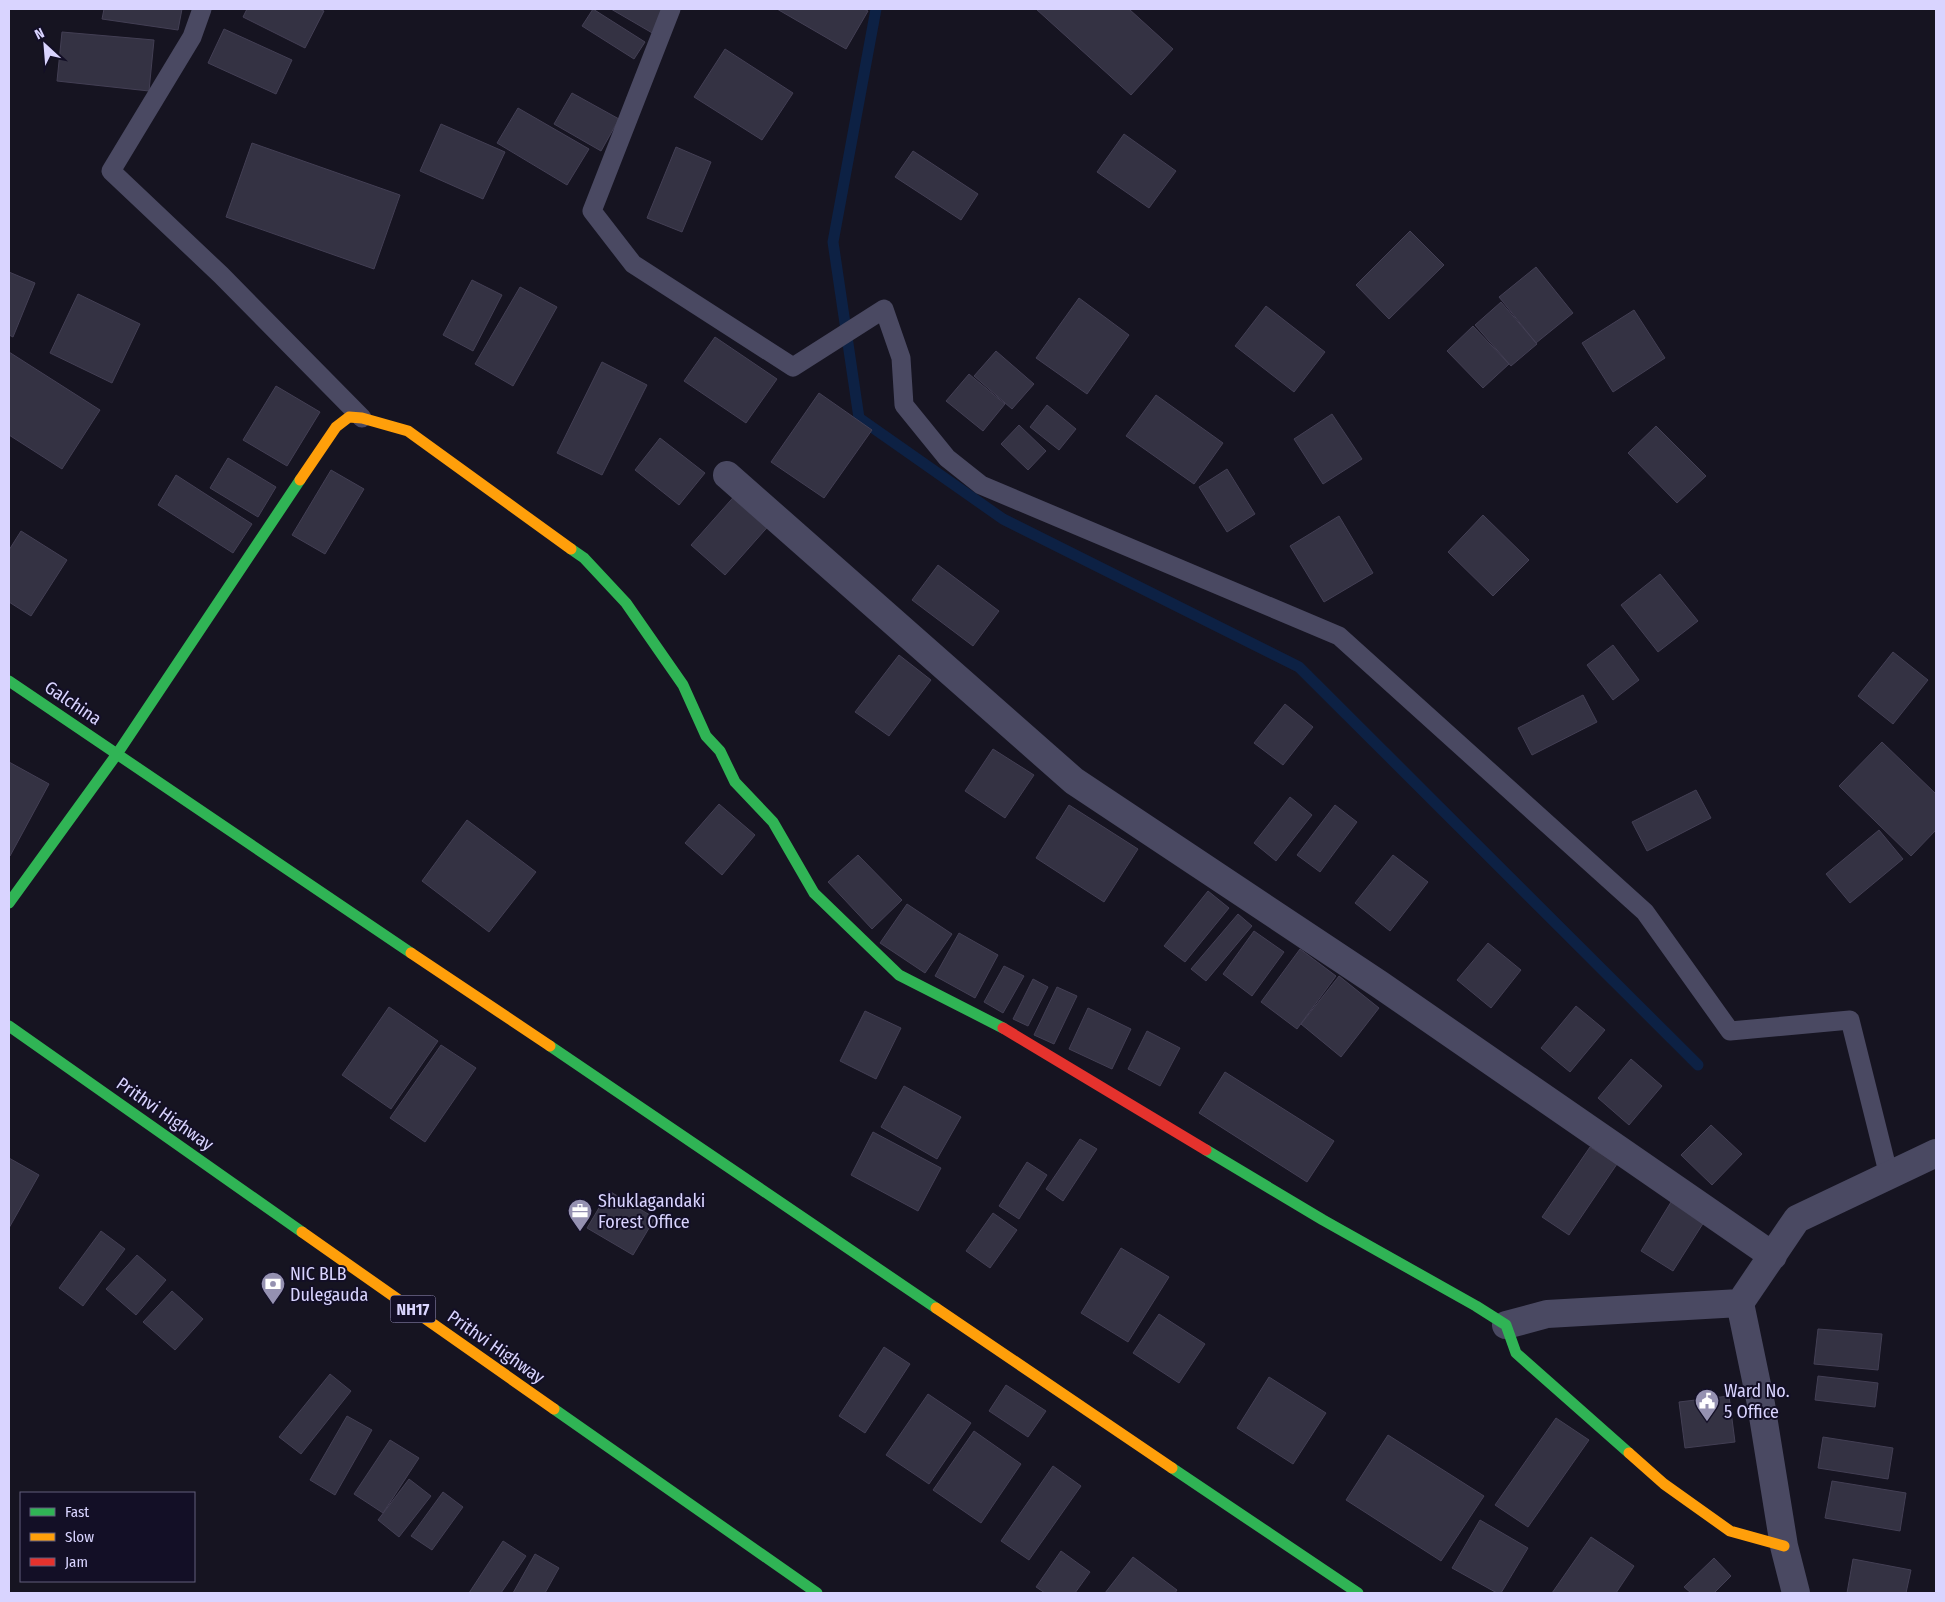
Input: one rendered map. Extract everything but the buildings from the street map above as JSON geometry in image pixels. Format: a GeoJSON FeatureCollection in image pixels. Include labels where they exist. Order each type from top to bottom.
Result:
{"type":"FeatureCollection","features":[{"type":"Feature","properties":{"kind":"main road"},"geometry":{"type":"LineString","coordinates":[[9,903],[117,754],[336,427],[349,417],[362,418],[408,431],[584,558],[626,603],[683,684],[706,736],[720,751],[735,782],[773,822],[814,893],[899,975],[1007,1030],[1323,1220],[1476,1306],[1506,1325],[1516,1353],[1664,1484],[1730,1531],[1784,1546]]}},
{"type":"Feature","properties":{"kind":"main road","name":"Galchina"},"geometry":{"type":"LineString","coordinates":[[9,681],[1358,1593]]}},
{"type":"Feature","properties":{"kind":"main road","name":"Prithvi Highway"},"geometry":{"type":"LineString","coordinates":[[9,1026],[817,1593]]}},
{"type":"Feature","properties":{"kind":"street"},"geometry":{"type":"LineString","coordinates":[[727,475],[1074,781],[1380,984],[1773,1256]]}},
{"type":"Feature","properties":{"kind":"street"},"geometry":{"type":"LineString","coordinates":[[1796,1593],[1784,1546],[1761,1404],[1740,1303],[1797,1219],[1936,1153]]}},
{"type":"Feature","properties":{"kind":"street"},"geometry":{"type":"LineString","coordinates":[[1506,1325],[1547,1314],[1740,1303]]}},
{"type":"Feature","properties":{"kind":"lane"},"geometry":{"type":"LineString","coordinates":[[202,9],[192,37],[111,172],[221,275],[362,418]]}},
{"type":"Feature","properties":{"kind":"lane"},"geometry":{"type":"LineString","coordinates":[[671,9],[592,210],[633,264],[792,367],[884,308],[901,358],[904,405],[947,458],[981,485],[1339,636],[1645,912],[1730,1031],[1850,1020],[1889,1176]]}},
{"type":"Feature","properties":{"kind":"waterway"},"geometry":{"type":"LineString","coordinates":[[876,9],[833,242],[859,418],[1003,519],[1299,667],[1698,1065]]}},
{"type":"Feature","properties":{"kind":"traffic: fast"},"geometry":{"type":"LineString","coordinates":[[9,903],[117,754],[300,480]]}},
{"type":"Feature","properties":{"kind":"traffic: fast"},"geometry":{"type":"LineString","coordinates":[[571,549],[584,558],[626,603],[683,685],[706,736],[720,751],[735,782],[773,822],[814,893],[899,975],[1003,1028]]}},
{"type":"Feature","properties":{"kind":"traffic: fast"},"geometry":{"type":"LineString","coordinates":[[9,681],[411,953]]}},
{"type":"Feature","properties":{"kind":"traffic: fast"},"geometry":{"type":"LineString","coordinates":[[9,1026],[302,1232]]}},
{"type":"Feature","properties":{"kind":"traffic: fast"},"geometry":{"type":"LineString","coordinates":[[550,1046],[936,1308]]}},
{"type":"Feature","properties":{"kind":"traffic: fast"},"geometry":{"type":"LineString","coordinates":[[1206,1150],[1323,1220],[1476,1306],[1506,1325],[1516,1353],[1629,1453]]}},
{"type":"Feature","properties":{"kind":"traffic: fast"},"geometry":{"type":"LineString","coordinates":[[554,1409],[817,1593]]}},
{"type":"Feature","properties":{"kind":"traffic: fast"},"geometry":{"type":"LineString","coordinates":[[1172,1468],[1358,1593]]}},
{"type":"Feature","properties":{"kind":"traffic: slow"},"geometry":{"type":"LineString","coordinates":[[300,480],[336,427],[349,417],[362,418],[408,431],[571,549]]}},
{"type":"Feature","properties":{"kind":"traffic: slow"},"geometry":{"type":"LineString","coordinates":[[411,953],[550,1046]]}},
{"type":"Feature","properties":{"kind":"traffic: slow"},"geometry":{"type":"LineString","coordinates":[[302,1232],[554,1409]]}},
{"type":"Feature","properties":{"kind":"traffic: slow"},"geometry":{"type":"LineString","coordinates":[[936,1308],[1172,1468]]}},
{"type":"Feature","properties":{"kind":"traffic: slow"},"geometry":{"type":"LineString","coordinates":[[1629,1453],[1664,1484],[1730,1531],[1784,1546]]}},
{"type":"Feature","properties":{"kind":"traffic: jam"},"geometry":{"type":"LineString","coordinates":[[1003,1028],[1206,1150]]}},
{"type":"Feature","properties":{"kind":"place","name":"Shuklagandaki Forest Office"},"geometry":{"type":"Point","coordinates":[580,1232]}},
{"type":"Feature","properties":{"kind":"place","name":"NIC BLB Dulegauda"},"geometry":{"type":"Point","coordinates":[273,1305]}},
{"type":"Feature","properties":{"kind":"place","name":"Ward No. 5 Office"},"geometry":{"type":"Point","coordinates":[1707,1422]}}]}
